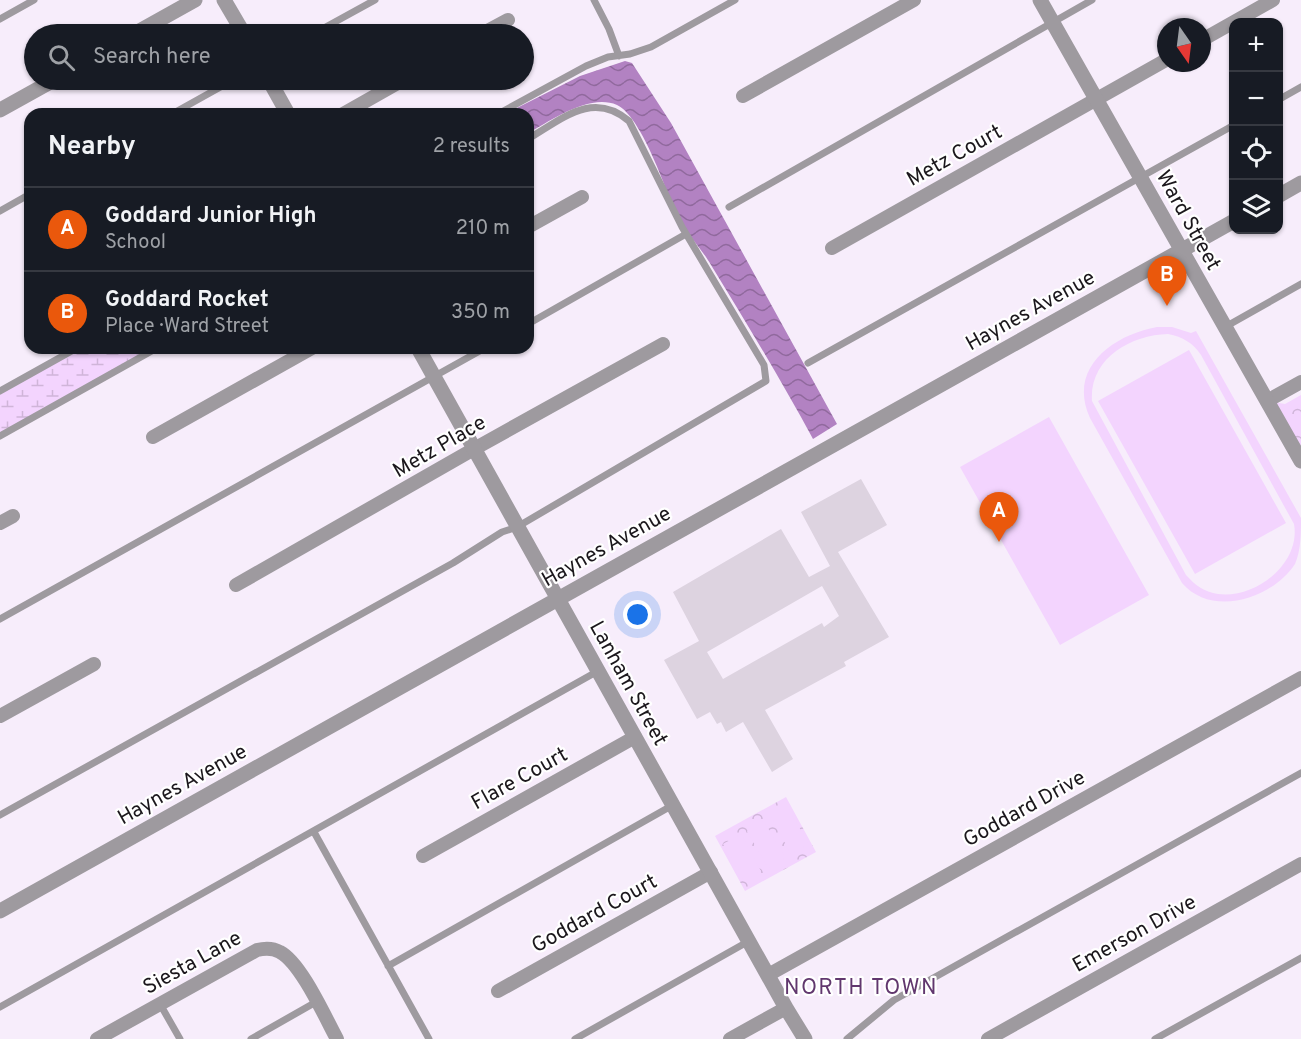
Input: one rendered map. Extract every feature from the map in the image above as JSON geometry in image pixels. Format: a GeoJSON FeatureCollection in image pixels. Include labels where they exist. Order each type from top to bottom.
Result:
{"type":"FeatureCollection","features":[{"type":"Feature","properties":{"kind":"street"},"geometry":{"type":"LineString","coordinates":[[152,24],[195,0]]}},
{"type":"Feature","properties":{"kind":"street"},"geometry":{"type":"LineString","coordinates":[[224,0],[238,24]]}},
{"type":"Feature","properties":{"kind":"street"},"geometry":{"type":"LineString","coordinates":[[743,96],[914,0]]}},
{"type":"Feature","properties":{"kind":"street","name":"Ward Street"},"geometry":{"type":"LineString","coordinates":[[1040,0],[1301,461]]}},
{"type":"Feature","properties":{"kind":"street"},"geometry":{"type":"LineString","coordinates":[[1211,34],[1273,0]]}},
{"type":"Feature","properties":{"kind":"street"},"geometry":{"type":"LineString","coordinates":[[501,24],[508,20]]}},
{"type":"Feature","properties":{"kind":"street","name":"Metz Court"},"geometry":{"type":"LineString","coordinates":[[832,248],[1157,65]]}},
{"type":"Feature","properties":{"kind":"street"},"geometry":{"type":"LineString","coordinates":[[0,110],[36,90]]}},
{"type":"Feature","properties":{"kind":"street"},"geometry":{"type":"LineString","coordinates":[[275,90],[285,108]]}},
{"type":"Feature","properties":{"kind":"street"},"geometry":{"type":"LineString","coordinates":[[354,108],[385,90]]}},
{"type":"Feature","properties":{"kind":"street"},"geometry":{"type":"LineString","coordinates":[[1283,193],[1301,183]]}},
{"type":"Feature","properties":{"kind":"street"},"geometry":{"type":"LineString","coordinates":[[534,224],[582,197]]}},
{"type":"Feature","properties":{"kind":"street","name":"Haynes Avenue"},"geometry":{"type":"LineString","coordinates":[[0,910],[1229,223]]}},
{"type":"Feature","properties":{"kind":"street","name":"Metz Place"},"geometry":{"type":"LineString","coordinates":[[236,585],[663,344]]}},
{"type":"Feature","properties":{"kind":"street"},"geometry":{"type":"LineString","coordinates":[[153,437],[301,354]]}},
{"type":"Feature","properties":{"kind":"street","name":"Lanham Street"},"geometry":{"type":"LineString","coordinates":[[421,354],[805,1039]]}},
{"type":"Feature","properties":{"kind":"street"},"geometry":{"type":"LineString","coordinates":[[1267,401],[1301,382]]}},
{"type":"Feature","properties":{"kind":"street"},"geometry":{"type":"LineString","coordinates":[[0,523],[13,516]]}},
{"type":"Feature","properties":{"kind":"street"},"geometry":{"type":"LineString","coordinates":[[0,716],[94,664]]}},
{"type":"Feature","properties":{"kind":"street","name":"Goddard Drive"},"geometry":{"type":"LineString","coordinates":[[768,975],[1301,678]]}},
{"type":"Feature","properties":{"kind":"street","name":"Flare Court"},"geometry":{"type":"LineString","coordinates":[[423,856],[635,736]]}},
{"type":"Feature","properties":{"kind":"street","name":"Emerson Drive"},"geometry":{"type":"LineString","coordinates":[[988,1039],[1301,864]]}},
{"type":"Feature","properties":{"kind":"street","name":"Goddard Court"},"geometry":{"type":"LineString","coordinates":[[498,991],[711,872]]}},
{"type":"Feature","properties":{"kind":"street","name":"Siesta Lane"},"geometry":{"type":"LineString","coordinates":[[97,1039],[264,948],[280,951],[291,960],[337,1039]]}},
{"type":"Feature","properties":{"kind":"street"},"geometry":{"type":"LineString","coordinates":[[730,1039],[786,1008]]}},
{"type":"Feature","properties":{"kind":"lane"},"geometry":{"type":"LineString","coordinates":[[0,19],[34,0]]}},
{"type":"Feature","properties":{"kind":"lane"},"geometry":{"type":"LineString","coordinates":[[331,24],[375,0]]}},
{"type":"Feature","properties":{"kind":"lane"},"geometry":{"type":"LineString","coordinates":[[594,0],[609,29],[619,56]]}},
{"type":"Feature","properties":{"kind":"lane"},"geometry":{"type":"LineString","coordinates":[[509,108],[586,66],[608,57],[651,47],[735,0]]}},
{"type":"Feature","properties":{"kind":"lane"},"geometry":{"type":"LineString","coordinates":[[729,207],[1092,0]]}},
{"type":"Feature","properties":{"kind":"lane"},"geometry":{"type":"LineString","coordinates":[[1283,97],[1301,87]]}},
{"type":"Feature","properties":{"kind":"lane"},"geometry":{"type":"LineString","coordinates":[[183,108],[215,90]]}},
{"type":"Feature","properties":{"kind":"lane"},"geometry":{"type":"LineString","coordinates":[[0,815],[453,563],[502,532],[517,527],[766,381],[764,365],[686,234],[629,122],[617,111],[603,107],[589,108],[575,112],[534,136]]}},
{"type":"Feature","properties":{"kind":"lane"},"geometry":{"type":"LineString","coordinates":[[808,363],[1231,126]]}},
{"type":"Feature","properties":{"kind":"lane"},"geometry":{"type":"LineString","coordinates":[[0,211],[24,197]]}},
{"type":"Feature","properties":{"kind":"lane"},"geometry":{"type":"LineString","coordinates":[[534,321],[686,234]]}},
{"type":"Feature","properties":{"kind":"lane"},"geometry":{"type":"LineString","coordinates":[[1225,327],[1301,284]]}},
{"type":"Feature","properties":{"kind":"lane"},"geometry":{"type":"LineString","coordinates":[[0,391],[66,354]]}},
{"type":"Feature","properties":{"kind":"lane"},"geometry":{"type":"LineString","coordinates":[[0,436],[146,354]]}},
{"type":"Feature","properties":{"kind":"lane"},"geometry":{"type":"LineString","coordinates":[[0,619],[474,354]]}},
{"type":"Feature","properties":{"kind":"lane"},"geometry":{"type":"LineString","coordinates":[[0,1007],[598,671]]}},
{"type":"Feature","properties":{"kind":"lane"},"geometry":{"type":"LineString","coordinates":[[847,1039],[894,1000],[1301,773]]}},
{"type":"Feature","properties":{"kind":"lane"},"geometry":{"type":"LineString","coordinates":[[388,966],[674,805]]}},
{"type":"Feature","properties":{"kind":"lane"},"geometry":{"type":"LineString","coordinates":[[314,832],[429,1039]]}},
{"type":"Feature","properties":{"kind":"lane"},"geometry":{"type":"LineString","coordinates":[[575,1039],[749,941]]}},
{"type":"Feature","properties":{"kind":"lane"},"geometry":{"type":"LineString","coordinates":[[1155,1039],[1301,958]]}},
{"type":"Feature","properties":{"kind":"lane"},"geometry":{"type":"LineString","coordinates":[[251,1039],[316,1002]]}},
{"type":"Feature","properties":{"kind":"lane"},"geometry":{"type":"LineString","coordinates":[[160,1004],[180,1039]]}},
{"type":"Feature","properties":{"kind":"green space"},"geometry":{"type":"Polygon","coordinates":[[[1157,327],[1172,327],[1191,333],[1196,331],[1301,518],[1300,548],[1295,564],[1272,587],[1257,595],[1225,602],[1209,600],[1195,594],[1182,583],[1090,418],[1084,400],[1089,369],[1110,346],[1141,331],[1157,327]],[[1168,334],[1140,339],[1115,352],[1097,373],[1092,401],[1186,575],[1208,592],[1232,594],[1247,591],[1273,576],[1283,565],[1294,538],[1294,524],[1201,355],[1191,344],[1168,334]]]}},
{"type":"Feature","properties":{"kind":"green space"},"geometry":{"type":"Polygon","coordinates":[[[1189,350],[1286,523],[1195,574],[1098,401],[1189,350]]]}},
{"type":"Feature","properties":{"kind":"green space"},"geometry":{"type":"Polygon","coordinates":[[[67,354],[146,354],[0,436],[0,392],[67,354]]]}},
{"type":"Feature","properties":{"kind":"green space"},"geometry":{"type":"Polygon","coordinates":[[[1301,395],[1301,461],[1267,401],[1285,404],[1301,395]]]}},
{"type":"Feature","properties":{"kind":"green space"},"geometry":{"type":"Polygon","coordinates":[[[1049,417],[1149,595],[1060,645],[960,467],[1049,417]]]}},
{"type":"Feature","properties":{"kind":"green space"},"geometry":{"type":"Polygon","coordinates":[[[786,797],[816,852],[745,891],[715,836],[786,797]]]}},
{"type":"Feature","properties":{"kind":"green space"},"geometry":{"type":"Polygon","coordinates":[[[788,808],[809,844],[791,854],[771,817],[788,808]]]}},
{"type":"Feature","properties":{"kind":"green space"},"geometry":{"type":"Polygon","coordinates":[[[764,821],[785,858],[768,868],[747,831],[764,821]]]}},
{"type":"Feature","properties":{"kind":"green space"},"geometry":{"type":"Polygon","coordinates":[[[741,834],[761,871],[744,880],[723,844],[741,834]]]}},
{"type":"Feature","properties":{"kind":"water"},"geometry":{"type":"Polygon","coordinates":[[[625,61],[632,63],[671,123],[837,424],[813,439],[724,286],[678,218],[651,153],[635,123],[626,112],[617,105],[606,102],[583,105],[534,130],[534,108],[517,108],[580,76],[625,61]]]}},
{"type":"Feature","properties":{"kind":"building"},"geometry":{"type":"Polygon","coordinates":[[[861,479],[887,525],[838,552],[889,637],[844,662],[846,666],[765,710],[793,759],[772,772],[743,722],[726,732],[721,722],[717,724],[710,712],[697,719],[664,660],[699,641],[673,592],[781,529],[809,577],[830,566],[801,512],[861,479]],[[822,586],[707,652],[723,679],[822,623],[824,627],[839,616],[822,586]]]}},
{"type":"Feature","properties":{"kind":"place","name":"Goddard Rocket"},"geometry":{"type":"Point","coordinates":[1167,306]}},
{"type":"Feature","properties":{"kind":"place","name":"Goddard Junior High"},"geometry":{"type":"Point","coordinates":[999,542]}},
{"type":"Feature","properties":{"kind":"district","name":"NORTH TOWN"},"geometry":{"type":"Point","coordinates":[861,986]}}]}
